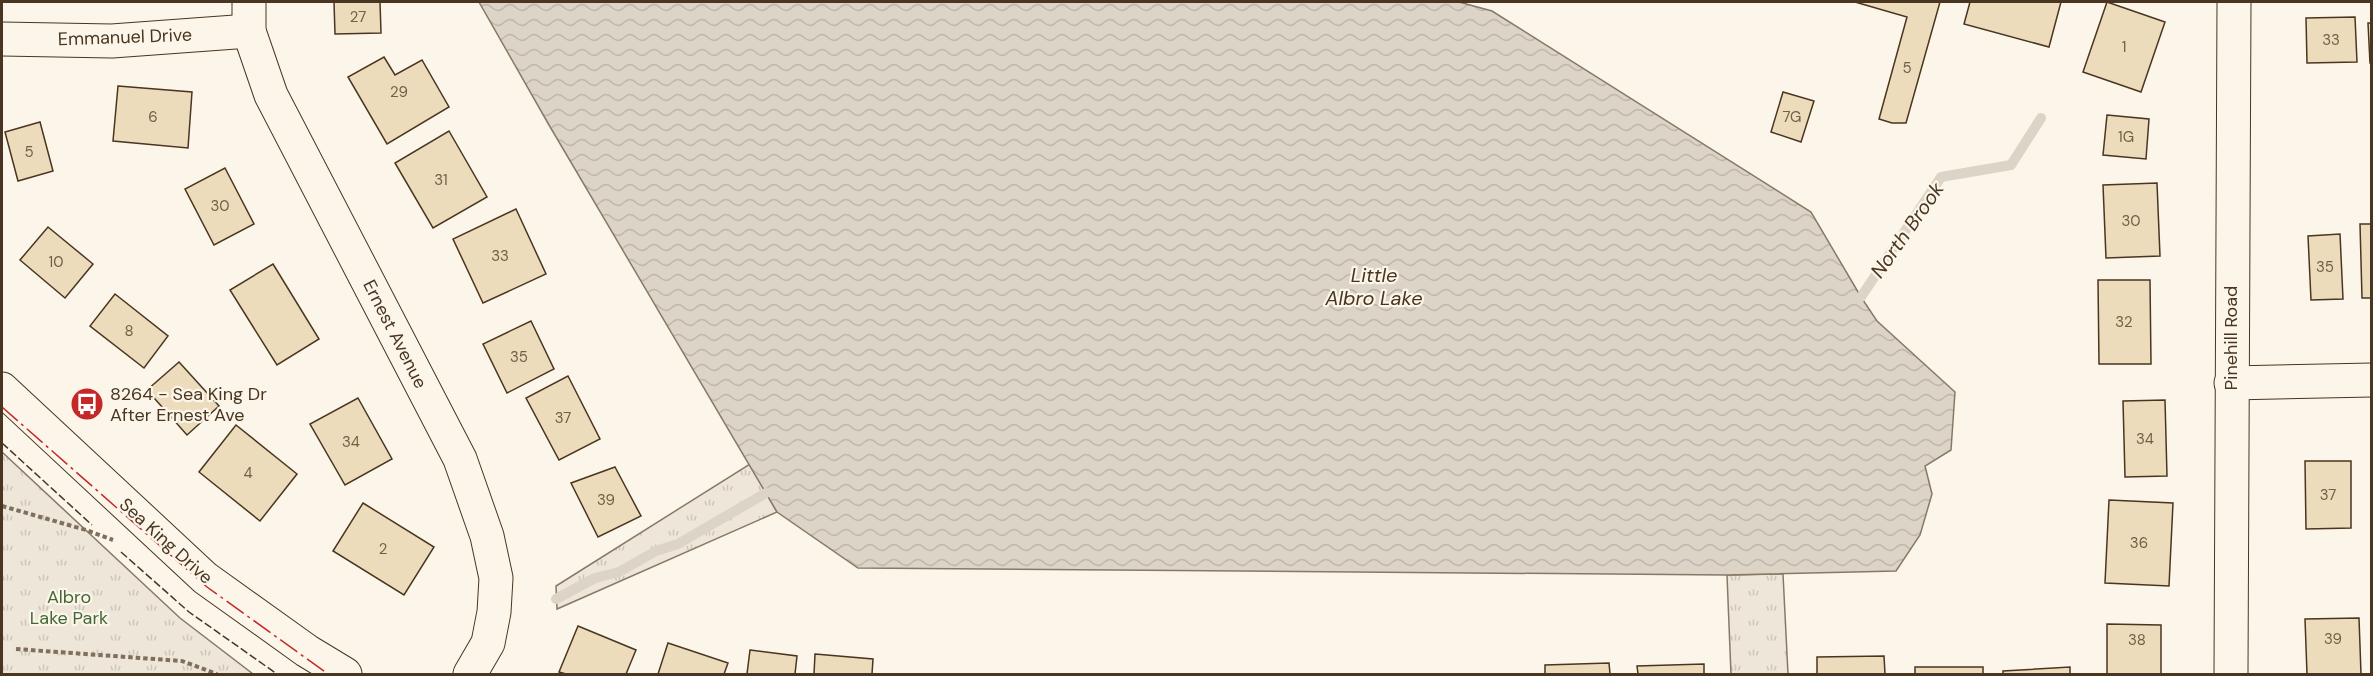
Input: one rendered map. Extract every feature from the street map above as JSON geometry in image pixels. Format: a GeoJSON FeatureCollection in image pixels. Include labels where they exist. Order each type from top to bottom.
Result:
{"type":"FeatureCollection","features":[{"type":"Feature","properties":{"kind":"street","name":"Pinehill Road"},"geometry":{"type":"LineString","coordinates":[[2231,675],[2234,2]]}},
{"type":"Feature","properties":{"kind":"street","name":"Emmanuel Drive"},"geometry":{"type":"LineString","coordinates":[[2,39],[112,41],[249,16]]}},
{"type":"Feature","properties":{"kind":"street","name":"Ernest Avenue"},"geometry":{"type":"LineString","coordinates":[[249,16],[271,95],[460,459],[487,536],[495,578],[494,612],[488,643],[470,675]]}},
{"type":"Feature","properties":{"kind":"street"},"geometry":{"type":"LineString","coordinates":[[2231,383],[2372,380]]}},
{"type":"Feature","properties":{"kind":"street","name":"Sea King Drive"},"geometry":{"type":"LineString","coordinates":[[2,389],[206,578],[307,651],[345,675]]}},
{"type":"Feature","properties":{"kind":"path"},"geometry":{"type":"LineString","coordinates":[[2,506],[86,530],[119,543]]}},
{"type":"Feature","properties":{"kind":"path"},"geometry":{"type":"LineString","coordinates":[[16,649],[182,661],[217,675]]}},
{"type":"Feature","properties":{"kind":"green space","name":"Albro Lake Park"},"geometry":{"type":"Polygon","coordinates":[[[2,452],[180,618],[253,674],[2,674],[2,452]]]}},
{"type":"Feature","properties":{"kind":"green space"},"geometry":{"type":"Polygon","coordinates":[[[750,464],[777,512],[557,609],[556,586],[750,464]]]}},
{"type":"Feature","properties":{"kind":"green space"},"geometry":{"type":"Polygon","coordinates":[[[1783,574],[1788,674],[1731,674],[1727,575],[1783,574]]]}},
{"type":"Feature","properties":{"kind":"water","name":"Little Albro Lake"},"geometry":{"type":"Polygon","coordinates":[[[479,2],[1459,2],[1492,11],[1811,212],[1877,321],[1955,392],[1951,450],[1925,466],[1932,494],[1920,535],[1896,571],[1727,575],[858,568],[777,512],[479,2]]]}},
{"type":"Feature","properties":{"kind":"building"},"geometry":{"type":"Polygon","coordinates":[[[334,2],[380,2],[381,33],[335,34],[334,2]]]}},
{"type":"Feature","properties":{"kind":"building"},"geometry":{"type":"Polygon","coordinates":[[[1855,2],[1940,2],[1906,123],[1892,123],[1879,119],[1907,17],[1855,2]]]}},
{"type":"Feature","properties":{"kind":"building"},"geometry":{"type":"Polygon","coordinates":[[[1970,2],[2061,2],[2049,47],[1964,24],[1970,2]]]}},
{"type":"Feature","properties":{"kind":"building"},"geometry":{"type":"Polygon","coordinates":[[[2107,2],[2165,22],[2141,92],[2083,72],[2107,2]]]}},
{"type":"Feature","properties":{"kind":"building"},"geometry":{"type":"Polygon","coordinates":[[[2355,17],[2357,62],[2307,63],[2306,18],[2355,17]]]}},
{"type":"Feature","properties":{"kind":"building"},"geometry":{"type":"Polygon","coordinates":[[[2368,23],[2372,23],[2372,63],[2370,63],[2368,23]]]}},
{"type":"Feature","properties":{"kind":"building"},"geometry":{"type":"Polygon","coordinates":[[[384,57],[395,75],[422,60],[449,107],[387,144],[348,77],[384,57]]]}},
{"type":"Feature","properties":{"kind":"building"},"geometry":{"type":"Polygon","coordinates":[[[118,86],[192,92],[188,148],[113,141],[118,86]]]}},
{"type":"Feature","properties":{"kind":"building"},"geometry":{"type":"Polygon","coordinates":[[[1783,92],[1814,101],[1801,142],[1771,132],[1783,92]]]}},
{"type":"Feature","properties":{"kind":"building"},"geometry":{"type":"Polygon","coordinates":[[[2107,115],[2149,119],[2146,159],[2103,155],[2107,115]]]}},
{"type":"Feature","properties":{"kind":"building"},"geometry":{"type":"Polygon","coordinates":[[[40,122],[53,171],[18,181],[5,132],[40,122]]]}},
{"type":"Feature","properties":{"kind":"building"},"geometry":{"type":"Polygon","coordinates":[[[449,131],[487,197],[433,228],[395,163],[449,131]]]}},
{"type":"Feature","properties":{"kind":"building"},"geometry":{"type":"Polygon","coordinates":[[[225,168],[254,224],[214,245],[185,189],[225,168]]]}},
{"type":"Feature","properties":{"kind":"building"},"geometry":{"type":"Polygon","coordinates":[[[2157,183],[2160,256],[2106,258],[2103,185],[2157,183]]]}},
{"type":"Feature","properties":{"kind":"building"},"geometry":{"type":"Polygon","coordinates":[[[516,209],[546,274],[483,303],[453,239],[516,209]]]}},
{"type":"Feature","properties":{"kind":"building"},"geometry":{"type":"Polygon","coordinates":[[[2360,224],[2372,224],[2372,298],[2362,298],[2360,224]]]}},
{"type":"Feature","properties":{"kind":"building"},"geometry":{"type":"Polygon","coordinates":[[[48,227],[93,264],[65,298],[20,260],[48,227]]]}},
{"type":"Feature","properties":{"kind":"building"},"geometry":{"type":"Polygon","coordinates":[[[2340,234],[2343,299],[2311,300],[2308,236],[2340,234]]]}},
{"type":"Feature","properties":{"kind":"building"},"geometry":{"type":"Polygon","coordinates":[[[273,264],[319,339],[277,365],[230,290],[273,264]]]}},
{"type":"Feature","properties":{"kind":"building"},"geometry":{"type":"Polygon","coordinates":[[[2098,280],[2150,280],[2151,364],[2099,364],[2098,280]]]}},
{"type":"Feature","properties":{"kind":"building"},"geometry":{"type":"Polygon","coordinates":[[[115,294],[168,336],[144,368],[90,326],[115,294]]]}},
{"type":"Feature","properties":{"kind":"building"},"geometry":{"type":"Polygon","coordinates":[[[531,321],[554,369],[507,393],[483,344],[531,321]]]}},
{"type":"Feature","properties":{"kind":"building"},"geometry":{"type":"Polygon","coordinates":[[[179,362],[219,406],[187,435],[147,390],[179,362]]]}},
{"type":"Feature","properties":{"kind":"building"},"geometry":{"type":"Polygon","coordinates":[[[568,376],[600,439],[559,460],[526,398],[568,376]]]}},
{"type":"Feature","properties":{"kind":"building"},"geometry":{"type":"Polygon","coordinates":[[[358,398],[392,459],[345,485],[310,424],[358,398]]]}},
{"type":"Feature","properties":{"kind":"building"},"geometry":{"type":"Polygon","coordinates":[[[2165,400],[2167,476],[2125,477],[2123,401],[2165,400]]]}},
{"type":"Feature","properties":{"kind":"building"},"geometry":{"type":"Polygon","coordinates":[[[236,425],[297,474],[260,521],[199,472],[236,425]]]}},
{"type":"Feature","properties":{"kind":"building"},"geometry":{"type":"Polygon","coordinates":[[[2305,461],[2351,461],[2351,528],[2306,529],[2305,461]]]}},
{"type":"Feature","properties":{"kind":"building"},"geometry":{"type":"Polygon","coordinates":[[[615,467],[641,516],[598,537],[571,483],[615,467]]]}},
{"type":"Feature","properties":{"kind":"building"},"geometry":{"type":"Polygon","coordinates":[[[2109,500],[2173,503],[2169,586],[2105,583],[2109,500]]]}},
{"type":"Feature","properties":{"kind":"building"},"geometry":{"type":"Polygon","coordinates":[[[363,503],[434,547],[404,595],[333,551],[363,503]]]}},
{"type":"Feature","properties":{"kind":"building"},"geometry":{"type":"Polygon","coordinates":[[[2359,618],[2361,674],[2307,674],[2305,619],[2359,618]]]}},
{"type":"Feature","properties":{"kind":"building"},"geometry":{"type":"Polygon","coordinates":[[[2107,624],[2161,625],[2161,674],[2107,674],[2107,624]]]}},
{"type":"Feature","properties":{"kind":"building"},"geometry":{"type":"Polygon","coordinates":[[[578,626],[636,650],[626,674],[559,672],[578,626]]]}},
{"type":"Feature","properties":{"kind":"building"},"geometry":{"type":"Polygon","coordinates":[[[668,643],[728,663],[724,674],[658,674],[668,643]]]}},
{"type":"Feature","properties":{"kind":"building"},"geometry":{"type":"Polygon","coordinates":[[[750,650],[797,656],[795,674],[747,674],[750,650]]]}},
{"type":"Feature","properties":{"kind":"building"},"geometry":{"type":"Polygon","coordinates":[[[815,654],[873,659],[872,674],[814,674],[815,654]]]}},
{"type":"Feature","properties":{"kind":"building"},"geometry":{"type":"Polygon","coordinates":[[[1884,656],[1885,674],[1817,674],[1817,657],[1884,656]]]}},
{"type":"Feature","properties":{"kind":"building"},"geometry":{"type":"Polygon","coordinates":[[[1609,663],[1610,674],[1545,674],[1545,665],[1609,663]]]}},
{"type":"Feature","properties":{"kind":"building"},"geometry":{"type":"Polygon","coordinates":[[[1704,664],[1704,674],[1638,674],[1637,666],[1704,664]]]}},
{"type":"Feature","properties":{"kind":"building"},"geometry":{"type":"Polygon","coordinates":[[[1915,667],[1983,667],[1983,674],[1915,674],[1915,667]]]}},
{"type":"Feature","properties":{"kind":"building"},"geometry":{"type":"Polygon","coordinates":[[[2070,667],[2070,674],[2003,674],[2003,671],[2070,667]]]}},
{"type":"Feature","properties":{"kind":"waterway","name":"North Brook"},"geometry":{"type":"LineString","coordinates":[[1861,297],[1941,177],[2011,165],[2041,118]]}},
{"type":"Feature","properties":{"kind":"waterway"},"geometry":{"type":"LineString","coordinates":[[556,599],[595,578],[619,572],[656,551],[678,544],[766,493]]}},
{"type":"Feature","properties":{"kind":"fence"},"geometry":{"type":"LineString","coordinates":[[2,443],[92,525]]}},
{"type":"Feature","properties":{"kind":"fence"},"geometry":{"type":"LineString","coordinates":[[121,552],[189,612],[277,674]]}},
{"type":"Feature","properties":{"kind":"power"},"geometry":{"type":"LineString","coordinates":[[2,407],[207,587],[328,674]]}},
{"type":"Feature","properties":{"kind":"place","name":"8264 - Sea King Dr After Ernest Ave"},"geometry":{"type":"Point","coordinates":[87,404]}}]}
